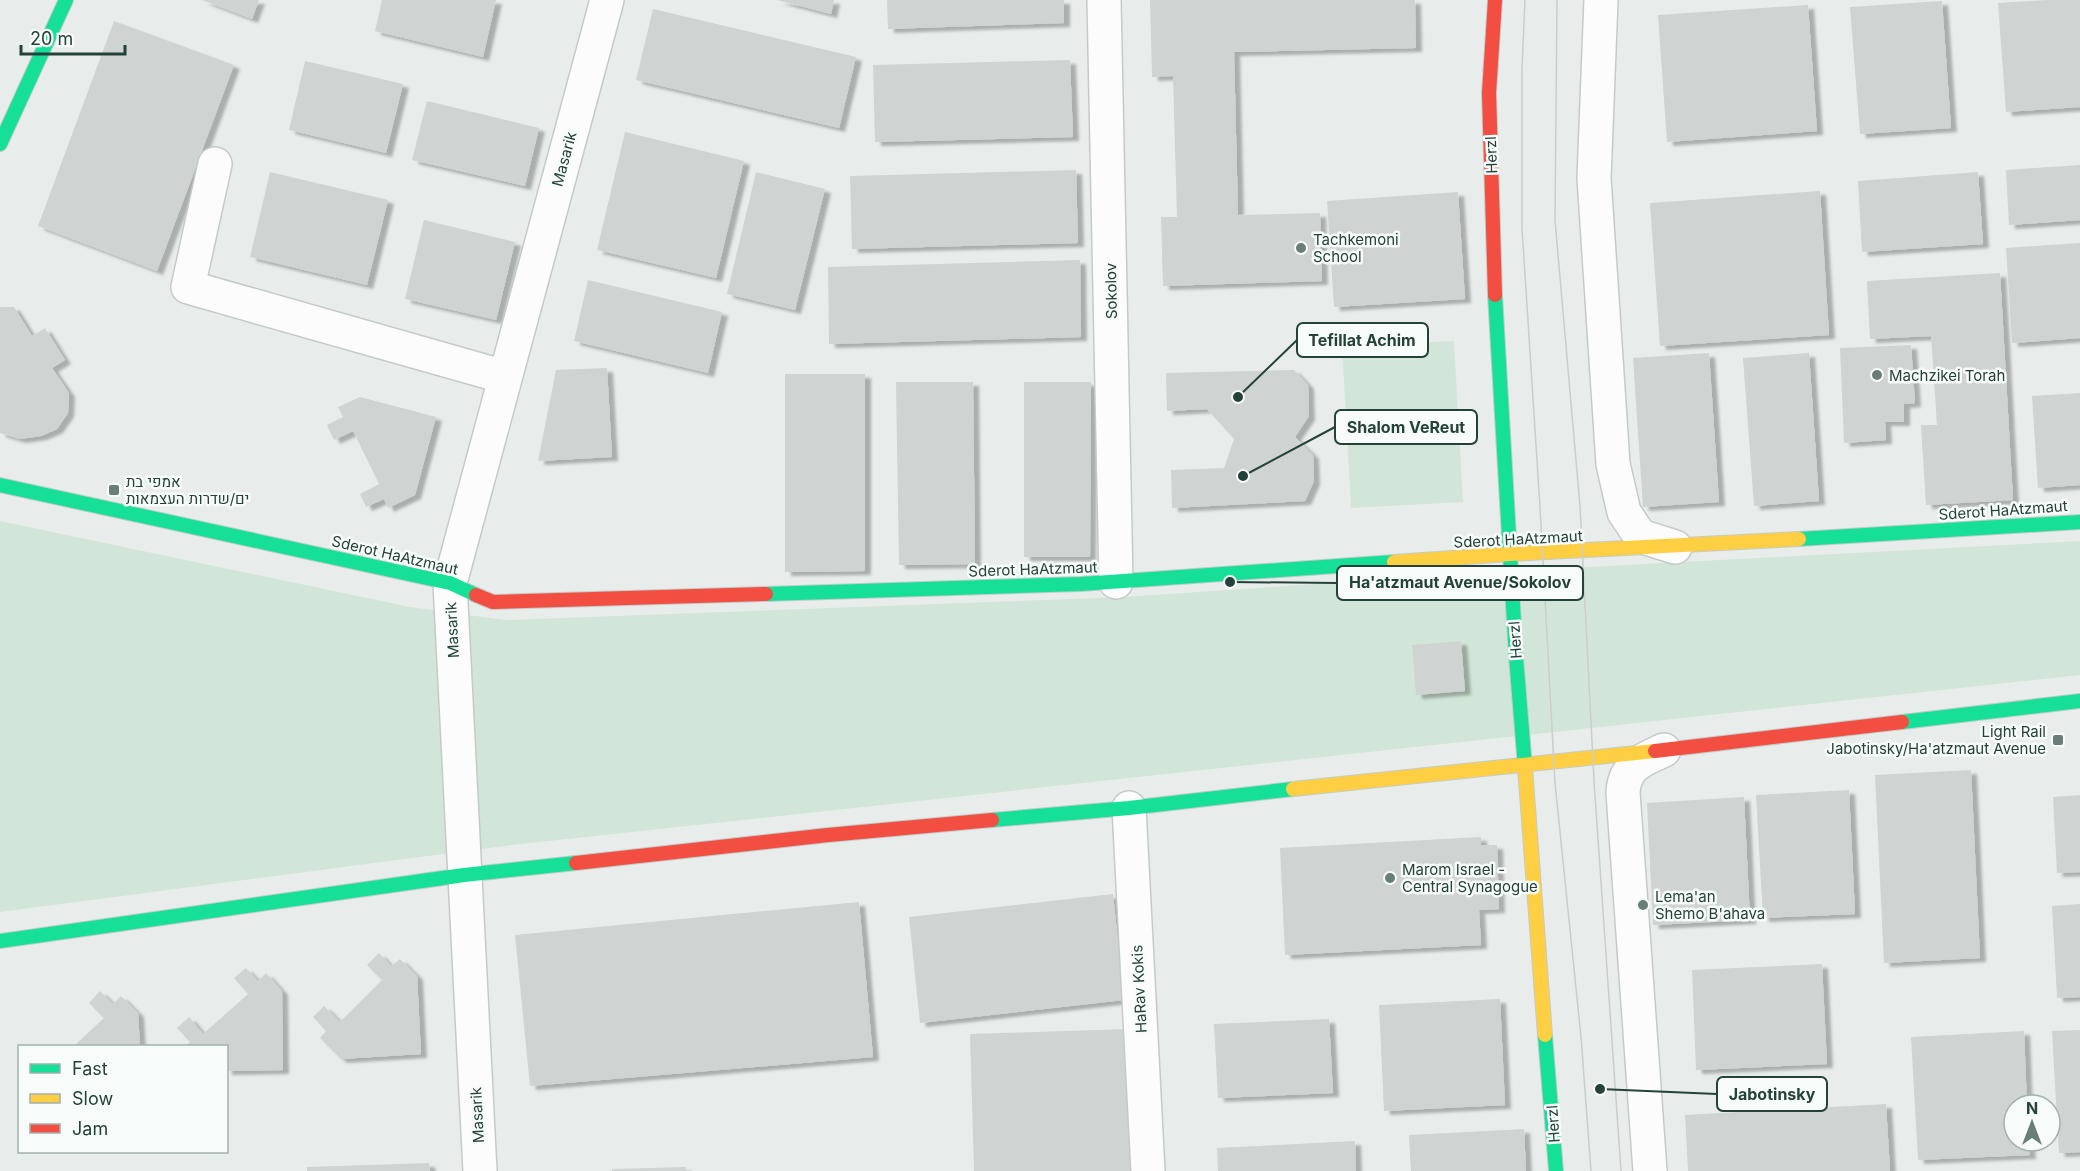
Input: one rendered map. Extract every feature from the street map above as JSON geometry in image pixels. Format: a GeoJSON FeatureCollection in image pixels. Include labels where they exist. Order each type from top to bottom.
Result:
{"type":"FeatureCollection","features":[{"type":"Feature","properties":{"kind":"main road"},"geometry":{"type":"LineString","coordinates":[[0,144],[66,0]]}},
{"type":"Feature","properties":{"kind":"main road","name":"Herzl"},"geometry":{"type":"LineString","coordinates":[[1495,0],[1489,93],[1494,278],[1524,765],[1556,1171]]}},
{"type":"Feature","properties":{"kind":"main road","name":"Sderot HaAtzmaut"},"geometry":{"type":"LineString","coordinates":[[0,485],[450,583],[493,602],[1116,582],[1510,554],[1675,548],[2080,522]]}},
{"type":"Feature","properties":{"kind":"main road"},"geometry":{"type":"LineString","coordinates":[[0,940],[464,875],[816,836],[1129,808],[1367,780],[1664,750],[2080,701]]}},
{"type":"Feature","properties":{"kind":"street","name":"Masarik"},"geometry":{"type":"LineString","coordinates":[[480,1171],[450,583],[607,0]]}},
{"type":"Feature","properties":{"kind":"street","name":"Sokolov"},"geometry":{"type":"LineString","coordinates":[[1104,0],[1116,582]]}},
{"type":"Feature","properties":{"kind":"street"},"geometry":{"type":"LineString","coordinates":[[1601,0],[1594,178],[1613,464],[1624,512],[1640,536],[1675,548]]}},
{"type":"Feature","properties":{"kind":"street"},"geometry":{"type":"LineString","coordinates":[[214,164],[188,287],[505,377]]}},
{"type":"Feature","properties":{"kind":"street"},"geometry":{"type":"LineString","coordinates":[[1650,1171],[1623,780],[1629,771],[1643,760],[1664,750]]}},
{"type":"Feature","properties":{"kind":"street","name":"HaRav Kokis"},"geometry":{"type":"LineString","coordinates":[[1129,808],[1148,1171]]}},
{"type":"Feature","properties":{"kind":"green space"},"geometry":{"type":"Polygon","coordinates":[[[1454,341],[1463,502],[1351,508],[1342,346],[1454,341]]]}},
{"type":"Feature","properties":{"kind":"green space"},"geometry":{"type":"Polygon","coordinates":[[[0,521],[410,607],[505,620],[1124,597],[1475,573],[2080,541],[2080,675],[512,845],[0,912],[0,521]]]}},
{"type":"Feature","properties":{"kind":"building"},"geometry":{"type":"Polygon","coordinates":[[[202,0],[259,0],[252,19],[202,0]]]}},
{"type":"Feature","properties":{"kind":"building"},"geometry":{"type":"Polygon","coordinates":[[[382,0],[496,0],[483,57],[375,31],[382,0]]]}},
{"type":"Feature","properties":{"kind":"building"},"geometry":{"type":"Polygon","coordinates":[[[777,0],[834,0],[831,14],[777,0]]]}},
{"type":"Feature","properties":{"kind":"building"},"geometry":{"type":"Polygon","coordinates":[[[887,0],[1064,0],[1064,23],[888,29],[887,0]]]}},
{"type":"Feature","properties":{"kind":"building"},"geometry":{"type":"Polygon","coordinates":[[[1150,0],[1415,0],[1416,48],[1234,52],[1238,215],[1320,213],[1322,281],[1163,286],[1161,217],[1177,217],[1173,76],[1152,77],[1150,0]]]}},
{"type":"Feature","properties":{"kind":"building"},"geometry":{"type":"Polygon","coordinates":[[[2080,0],[2080,107],[2006,112],[1998,3],[2080,0]]]}},
{"type":"Feature","properties":{"kind":"building"},"geometry":{"type":"Polygon","coordinates":[[[1942,1],[1951,128],[1860,134],[1850,7],[1942,1]]]}},
{"type":"Feature","properties":{"kind":"building"},"geometry":{"type":"Polygon","coordinates":[[[1808,5],[1817,131],[1667,142],[1658,15],[1808,5]]]}},
{"type":"Feature","properties":{"kind":"building"},"geometry":{"type":"Polygon","coordinates":[[[653,9],[856,57],[839,128],[636,80],[653,9]]]}},
{"type":"Feature","properties":{"kind":"building"},"geometry":{"type":"Polygon","coordinates":[[[114,21],[234,65],[157,271],[38,226],[114,21]]]}},
{"type":"Feature","properties":{"kind":"building"},"geometry":{"type":"Polygon","coordinates":[[[1070,60],[1073,137],[875,142],[873,65],[1070,60]]]}},
{"type":"Feature","properties":{"kind":"building"},"geometry":{"type":"Polygon","coordinates":[[[305,61],[403,84],[386,153],[289,130],[305,61]]]}},
{"type":"Feature","properties":{"kind":"building"},"geometry":{"type":"Polygon","coordinates":[[[427,101],[539,128],[525,186],[412,160],[427,101]]]}},
{"type":"Feature","properties":{"kind":"building"},"geometry":{"type":"Polygon","coordinates":[[[625,132],[744,161],[716,278],[597,250],[625,132]]]}},
{"type":"Feature","properties":{"kind":"building"},"geometry":{"type":"Polygon","coordinates":[[[2080,165],[2080,220],[2009,225],[2006,170],[2080,165]]]}},
{"type":"Feature","properties":{"kind":"building"},"geometry":{"type":"Polygon","coordinates":[[[1076,170],[1078,243],[852,249],[850,176],[1076,170]]]}},
{"type":"Feature","properties":{"kind":"building"},"geometry":{"type":"Polygon","coordinates":[[[270,172],[388,200],[367,285],[250,257],[270,172]]]}},
{"type":"Feature","properties":{"kind":"building"},"geometry":{"type":"Polygon","coordinates":[[[756,172],[825,189],[795,310],[727,294],[756,172]]]}},
{"type":"Feature","properties":{"kind":"building"},"geometry":{"type":"Polygon","coordinates":[[[1978,172],[1983,244],[1862,252],[1858,181],[1978,172]]]}},
{"type":"Feature","properties":{"kind":"building"},"geometry":{"type":"Polygon","coordinates":[[[1820,191],[1829,335],[1660,346],[1650,203],[1820,191]]]}},
{"type":"Feature","properties":{"kind":"building"},"geometry":{"type":"Polygon","coordinates":[[[1458,192],[1465,299],[1334,307],[1327,201],[1458,192]]]}},
{"type":"Feature","properties":{"kind":"building"},"geometry":{"type":"Polygon","coordinates":[[[424,220],[515,242],[496,320],[405,299],[424,220]]]}},
{"type":"Feature","properties":{"kind":"building"},"geometry":{"type":"Polygon","coordinates":[[[2080,243],[2080,338],[2012,343],[2006,248],[2080,243]]]}},
{"type":"Feature","properties":{"kind":"building"},"geometry":{"type":"Polygon","coordinates":[[[1080,260],[1081,337],[829,344],[828,267],[1080,260]]]}},
{"type":"Feature","properties":{"kind":"building"},"geometry":{"type":"Polygon","coordinates":[[[2000,273],[2013,500],[1926,505],[1921,425],[1937,425],[1931,336],[1870,339],[1867,281],[2000,273]]]}},
{"type":"Feature","properties":{"kind":"building"},"geometry":{"type":"Polygon","coordinates":[[[588,280],[722,312],[708,373],[574,341],[588,280]]]}},
{"type":"Feature","properties":{"kind":"building"},"geometry":{"type":"Polygon","coordinates":[[[0,307],[14,307],[32,336],[45,328],[65,360],[52,368],[69,393],[68,413],[57,429],[41,436],[20,439],[0,433],[0,307]]]}},
{"type":"Feature","properties":{"kind":"building","name":"Machzikei Torah"},"geometry":{"type":"Polygon","coordinates":[[[1911,345],[1915,403],[1904,404],[1904,422],[1885,422],[1886,440],[1844,443],[1840,348],[1911,345]]]}},
{"type":"Feature","properties":{"kind":"building"},"geometry":{"type":"Polygon","coordinates":[[[1709,353],[1719,502],[1643,507],[1633,358],[1709,353]]]}},
{"type":"Feature","properties":{"kind":"building"},"geometry":{"type":"Polygon","coordinates":[[[1809,353],[1819,501],[1754,506],[1743,358],[1809,353]]]}},
{"type":"Feature","properties":{"kind":"building"},"geometry":{"type":"Polygon","coordinates":[[[607,368],[612,457],[538,461],[556,370],[607,368]]]}},
{"type":"Feature","properties":{"kind":"building"},"geometry":{"type":"Polygon","coordinates":[[[1294,370],[1308,385],[1309,416],[1295,437],[1313,455],[1314,481],[1305,501],[1172,508],[1171,470],[1224,468],[1234,439],[1207,409],[1167,411],[1166,373],[1294,370]]]}},
{"type":"Feature","properties":{"kind":"building"},"geometry":{"type":"Polygon","coordinates":[[[785,374],[865,374],[865,571],[785,572],[785,374]]]}},
{"type":"Feature","properties":{"kind":"building"},"geometry":{"type":"Polygon","coordinates":[[[896,382],[973,382],[975,564],[899,565],[896,382]]]}},
{"type":"Feature","properties":{"kind":"building"},"geometry":{"type":"Polygon","coordinates":[[[1024,382],[1091,382],[1090,557],[1024,557],[1024,382]]]}},
{"type":"Feature","properties":{"kind":"building"},"geometry":{"type":"Polygon","coordinates":[[[2080,393],[2080,485],[2038,488],[2032,396],[2080,393]]]}},
{"type":"Feature","properties":{"kind":"building"},"geometry":{"type":"Polygon","coordinates":[[[360,397],[436,417],[415,495],[388,508],[384,499],[366,507],[360,494],[379,484],[353,431],[334,440],[327,425],[343,417],[338,407],[360,397]]]}},
{"type":"Feature","properties":{"kind":"building"},"geometry":{"type":"Polygon","coordinates":[[[1461,641],[1465,691],[1416,695],[1412,645],[1461,641]]]}},
{"type":"Feature","properties":{"kind":"building"},"geometry":{"type":"Polygon","coordinates":[[[1971,770],[1980,958],[1884,963],[1875,775],[1971,770]]]}},
{"type":"Feature","properties":{"kind":"building"},"geometry":{"type":"Polygon","coordinates":[[[1849,790],[1855,914],[1763,918],[1756,795],[1849,790]]]}},
{"type":"Feature","properties":{"kind":"building"},"geometry":{"type":"Polygon","coordinates":[[[2080,795],[2080,872],[2057,873],[2053,797],[2080,795]]]}},
{"type":"Feature","properties":{"kind":"building"},"geometry":{"type":"Polygon","coordinates":[[[1744,797],[1750,920],[1653,925],[1647,803],[1744,797]]]}},
{"type":"Feature","properties":{"kind":"building","name":"Marom Israel - Central Synagogue"},"geometry":{"type":"Polygon","coordinates":[[[1481,837],[1481,845],[1497,845],[1499,909],[1479,910],[1481,945],[1285,955],[1280,848],[1481,837]]]}},
{"type":"Feature","properties":{"kind":"building"},"geometry":{"type":"Polygon","coordinates":[[[1113,894],[1124,1000],[920,1023],[909,917],[1113,894]]]}},
{"type":"Feature","properties":{"kind":"building"},"geometry":{"type":"Polygon","coordinates":[[[859,902],[873,1057],[530,1086],[515,935],[859,902]]]}},
{"type":"Feature","properties":{"kind":"building"},"geometry":{"type":"Polygon","coordinates":[[[2080,904],[2080,997],[2057,998],[2052,906],[2080,904]]]}},
{"type":"Feature","properties":{"kind":"building"},"geometry":{"type":"Polygon","coordinates":[[[379,953],[391,966],[400,959],[417,976],[421,1054],[341,1059],[320,1038],[326,1031],[313,1017],[324,1006],[340,1022],[382,980],[367,965],[379,953]]]}},
{"type":"Feature","properties":{"kind":"building"},"geometry":{"type":"Polygon","coordinates":[[[1822,964],[1827,1064],[1696,1070],[1692,970],[1822,964]]]}},
{"type":"Feature","properties":{"kind":"building"},"geometry":{"type":"Polygon","coordinates":[[[246,968],[258,981],[266,973],[282,991],[283,1070],[228,1071],[228,1045],[186,1045],[190,1042],[177,1028],[189,1017],[203,1034],[248,994],[234,978],[246,968]]]}},
{"type":"Feature","properties":{"kind":"building"},"geometry":{"type":"Polygon","coordinates":[[[100,991],[113,1004],[121,996],[138,1013],[140,1045],[75,1045],[104,1018],[89,1003],[100,991]]]}},
{"type":"Feature","properties":{"kind":"building"},"geometry":{"type":"Polygon","coordinates":[[[1500,999],[1505,1105],[1384,1111],[1379,1005],[1500,999]]]}},
{"type":"Feature","properties":{"kind":"building"},"geometry":{"type":"Polygon","coordinates":[[[1329,1019],[1333,1093],[1218,1098],[1214,1024],[1329,1019]]]}},
{"type":"Feature","properties":{"kind":"building"},"geometry":{"type":"Polygon","coordinates":[[[1129,1029],[1134,1171],[974,1171],[970,1034],[1129,1029]]]}},
{"type":"Feature","properties":{"kind":"building"},"geometry":{"type":"Polygon","coordinates":[[[2080,1030],[2080,1152],[2062,1153],[2062,1093],[2056,1093],[2052,1031],[2080,1030]]]}},
{"type":"Feature","properties":{"kind":"building"},"geometry":{"type":"Polygon","coordinates":[[[2024,1031],[2027,1093],[2002,1093],[2002,1153],[2030,1153],[2030,1155],[1918,1160],[1911,1037],[2024,1031]]]}},
{"type":"Feature","properties":{"kind":"building"},"geometry":{"type":"Polygon","coordinates":[[[1886,1104],[1890,1171],[1688,1171],[1685,1115],[1886,1104]]]}},
{"type":"Feature","properties":{"kind":"building"},"geometry":{"type":"Polygon","coordinates":[[[1524,1129],[1526,1171],[1411,1171],[1409,1135],[1524,1129]]]}},
{"type":"Feature","properties":{"kind":"building"},"geometry":{"type":"Polygon","coordinates":[[[1355,1141],[1356,1171],[1218,1171],[1217,1148],[1355,1141]]]}},
{"type":"Feature","properties":{"kind":"building"},"geometry":{"type":"Polygon","coordinates":[[[429,1163],[430,1171],[307,1171],[307,1167],[429,1163]]]}},
{"type":"Feature","properties":{"kind":"building"},"geometry":{"type":"Polygon","coordinates":[[[686,1167],[686,1171],[612,1171],[612,1169],[686,1167]]]}},
{"type":"Feature","properties":{"kind":"tram line"},"geometry":{"type":"LineString","coordinates":[[1525,0],[1522,69],[1522,228],[1555,783],[1581,1037],[1591,1171]]}},
{"type":"Feature","properties":{"kind":"tram line"},"geometry":{"type":"LineString","coordinates":[[1557,0],[1555,220],[1580,506],[1594,781],[1621,1171]]}},
{"type":"Feature","properties":{"kind":"traffic: fast"},"geometry":{"type":"LineString","coordinates":[[0,144],[66,0]]}},
{"type":"Feature","properties":{"kind":"traffic: fast"},"geometry":{"type":"LineString","coordinates":[[1495,295],[1516,657],[1525,767]]}},
{"type":"Feature","properties":{"kind":"traffic: fast"},"geometry":{"type":"LineString","coordinates":[[0,485],[450,583],[476,595]]}},
{"type":"Feature","properties":{"kind":"traffic: fast"},"geometry":{"type":"LineString","coordinates":[[1799,539],[2080,522]]}},
{"type":"Feature","properties":{"kind":"traffic: fast"},"geometry":{"type":"LineString","coordinates":[[766,594],[1081,584],[1394,562]]}},
{"type":"Feature","properties":{"kind":"traffic: fast"},"geometry":{"type":"LineString","coordinates":[[1902,722],[2080,701]]}},
{"type":"Feature","properties":{"kind":"traffic: fast"},"geometry":{"type":"LineString","coordinates":[[992,820],[1129,808],[1293,789]]}},
{"type":"Feature","properties":{"kind":"traffic: fast"},"geometry":{"type":"LineString","coordinates":[[0,941],[464,875],[576,863]]}},
{"type":"Feature","properties":{"kind":"traffic: fast"},"geometry":{"type":"LineString","coordinates":[[1545,1035],[1556,1171]]}},
{"type":"Feature","properties":{"kind":"traffic: slow"},"geometry":{"type":"LineString","coordinates":[[1394,562],[1799,539]]}},
{"type":"Feature","properties":{"kind":"traffic: slow"},"geometry":{"type":"LineString","coordinates":[[1293,789],[1655,751]]}},
{"type":"Feature","properties":{"kind":"traffic: slow"},"geometry":{"type":"LineString","coordinates":[[1525,767],[1545,1035]]}},
{"type":"Feature","properties":{"kind":"traffic: jam"},"geometry":{"type":"LineString","coordinates":[[1495,0],[1489,93],[1495,295]]}},
{"type":"Feature","properties":{"kind":"traffic: jam"},"geometry":{"type":"LineString","coordinates":[[476,595],[493,602],[766,594]]}},
{"type":"Feature","properties":{"kind":"traffic: jam"},"geometry":{"type":"LineString","coordinates":[[1655,751],[1902,722]]}},
{"type":"Feature","properties":{"kind":"traffic: jam"},"geometry":{"type":"LineString","coordinates":[[576,863],[828,835],[992,820]]}},
{"type":"Feature","properties":{"kind":"place","name":"Tachkemoni School"},"geometry":{"type":"Point","coordinates":[1301,248]}},
{"type":"Feature","properties":{"kind":"place","name":"Machzikei Torah"},"geometry":{"type":"Point","coordinates":[1877,375]}},
{"type":"Feature","properties":{"kind":"place","name":"Tefillat Achim"},"geometry":{"type":"Point","coordinates":[1238,397]}},
{"type":"Feature","properties":{"kind":"place","name":"Shalom VeReut"},"geometry":{"type":"Point","coordinates":[1243,476]}},
{"type":"Feature","properties":{"kind":"place","name":"אמפי בת ים/שדרות העצמאות"},"geometry":{"type":"Point","coordinates":[114,490]}},
{"type":"Feature","properties":{"kind":"place","name":"Ha'atzmaut Avenue/Sokolov"},"geometry":{"type":"Point","coordinates":[1230,582]}},
{"type":"Feature","properties":{"kind":"place","name":"Light Rail Jabotinsky/Ha'atzmaut Avenue"},"geometry":{"type":"Point","coordinates":[2058,740]}},
{"type":"Feature","properties":{"kind":"place","name":"Marom Israel - Central Synagogue"},"geometry":{"type":"Point","coordinates":[1390,878]}},
{"type":"Feature","properties":{"kind":"place","name":"Lema'an Shemo B'ahava"},"geometry":{"type":"Point","coordinates":[1643,905]}},
{"type":"Feature","properties":{"kind":"place","name":"Jabotinsky"},"geometry":{"type":"Point","coordinates":[1600,1089]}}]}
